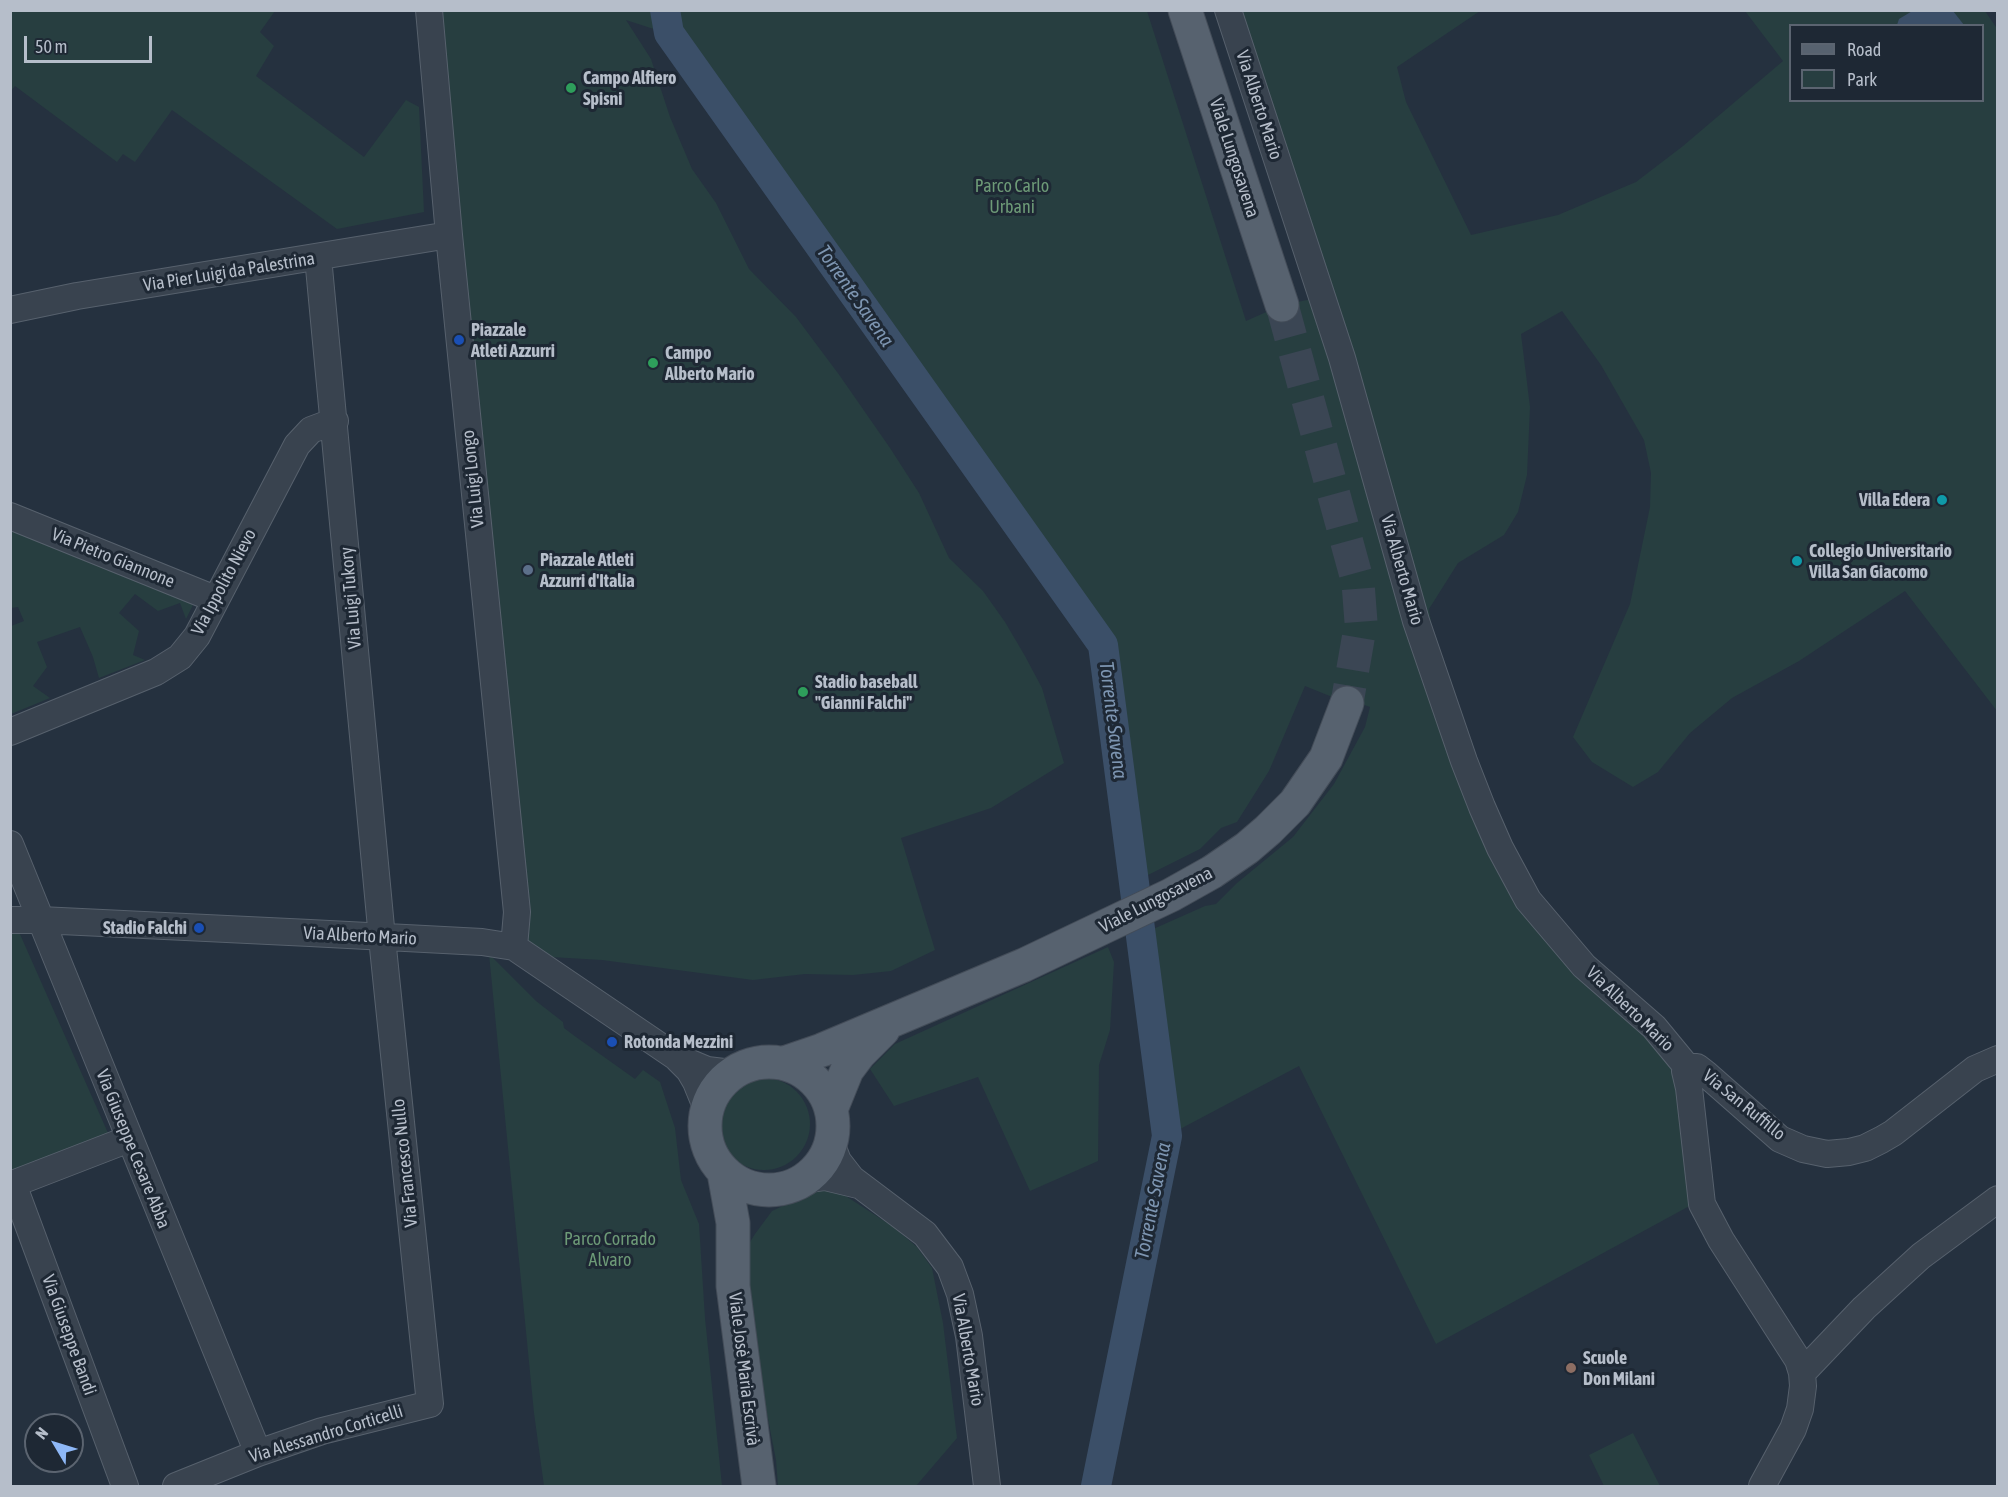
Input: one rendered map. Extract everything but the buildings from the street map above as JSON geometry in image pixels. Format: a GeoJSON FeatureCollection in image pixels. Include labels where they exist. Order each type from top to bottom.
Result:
{"type":"FeatureCollection","features":[{"type":"Feature","properties":{"kind":"main road","name":"Viale Lungosavena"},"geometry":{"type":"LineString","coordinates":[[1185,10],[1282,305]]}},
{"type":"Feature","properties":{"kind":"main road","name":"Viale Lungosavena"},"geometry":{"type":"LineString","coordinates":[[784,1063],[822,1050],[1024,965],[1171,895],[1212,872],[1247,848],[1295,803],[1326,758],[1347,703]]}},
{"type":"Feature","properties":{"kind":"main road","name":"Viale Lungosavena"},"geometry":{"type":"LineString","coordinates":[[832,1107],[847,1070],[859,1054],[876,1036],[899,1018]]}},
{"type":"Feature","properties":{"kind":"main road"},"geometry":{"type":"LineString","coordinates":[[757,1062],[784,1063],[812,1078],[823,1090],[832,1107],[831,1143],[820,1164],[803,1180],[787,1188],[769,1191],[752,1189],[724,1173],[713,1159],[706,1143],[704,1126],[706,1109],[716,1089],[732,1073],[757,1062]]}},
{"type":"Feature","properties":{"kind":"main road","name":"Viale Josè Maria Escrivà"},"geometry":{"type":"LineString","coordinates":[[724,1173],[730,1202],[733,1286],[759,1486]]}},
{"type":"Feature","properties":{"kind":"main road","name":"Viale Josè Maria Escrivà"},"geometry":{"type":"LineString","coordinates":[[733,1252],[739,1232],[748,1215],[769,1191]]}},
{"type":"Feature","properties":{"kind":"street","name":"Via Luigi Longo"},"geometry":{"type":"LineString","coordinates":[[429,10],[449,235],[518,912],[514,946]]}},
{"type":"Feature","properties":{"kind":"street","name":"Via Alberto Mario"},"geometry":{"type":"LineString","coordinates":[[1228,10],[1342,358],[1416,621],[1482,807],[1500,848],[1528,900],[1584,966],[1653,1027],[1687,1067]]}},
{"type":"Feature","properties":{"kind":"street","name":"Via Pier Luigi da Palestrina"},"geometry":{"type":"LineString","coordinates":[[10,310],[77,296],[449,235]]}},
{"type":"Feature","properties":{"kind":"street","name":"Via Luigi Tukory"},"geometry":{"type":"LineString","coordinates":[[318,257],[382,938]]}},
{"type":"Feature","properties":{"kind":"street","name":"Via Ippolito Nievo"},"geometry":{"type":"LineString","coordinates":[[10,732],[156,672],[180,657],[197,636],[297,445],[311,430],[335,421]]}},
{"type":"Feature","properties":{"kind":"street","name":"Via Pietro Giannone"},"geometry":{"type":"LineString","coordinates":[[10,516],[216,599]]}},
{"type":"Feature","properties":{"kind":"street","name":"Via Giuseppe Cesare Abba"},"geometry":{"type":"LineString","coordinates":[[10,844],[129,1138],[269,1449]]}},
{"type":"Feature","properties":{"kind":"street","name":"Via Alberto Mario"},"geometry":{"type":"LineString","coordinates":[[10,920],[482,942],[514,946],[676,1057],[693,1066],[732,1073]]}},
{"type":"Feature","properties":{"kind":"street","name":"Via Francesco Nullo"},"geometry":{"type":"LineString","coordinates":[[382,938],[429,1389]]}},
{"type":"Feature","properties":{"kind":"street","name":"Via Alberto Mario"},"geometry":{"type":"LineString","coordinates":[[676,1057],[689,1070],[696,1082],[706,1109]]}},
{"type":"Feature","properties":{"kind":"street","name":"Via San Ruffillo"},"geometry":{"type":"LineString","coordinates":[[1762,1486],[1793,1429],[1800,1409],[1802,1373],[1798,1360],[1722,1240],[1702,1204],[1689,1088],[1685,1071],[1687,1067],[1697,1067],[1780,1139],[1803,1149],[1827,1154],[1865,1148],[1881,1140],[1975,1069],[1998,1059]]}},
{"type":"Feature","properties":{"kind":"street","name":"Via Giuseppe Bandi"},"geometry":{"type":"LineString","coordinates":[[125,1486],[12,1184],[129,1138]]}},
{"type":"Feature","properties":{"kind":"street","name":"Via Alberto Mario"},"geometry":{"type":"LineString","coordinates":[[831,1143],[844,1171],[858,1185],[925,1234],[950,1267],[960,1294],[969,1336],[987,1486]]}},
{"type":"Feature","properties":{"kind":"street","name":"Via Alberto Mario"},"geometry":{"type":"LineString","coordinates":[[803,1180],[825,1177],[858,1185]]}},
{"type":"Feature","properties":{"kind":"street"},"geometry":{"type":"LineString","coordinates":[[1802,1373],[1864,1308],[1921,1256],[1998,1199]]}},
{"type":"Feature","properties":{"kind":"street","name":"Via Alessandro Corticelli"},"geometry":{"type":"LineString","coordinates":[[176,1486],[269,1449],[322,1431],[430,1404],[429,1389]]}},
{"type":"Feature","properties":{"kind":"green space"},"geometry":{"type":"Polygon","coordinates":[[[11,10],[275,11],[260,32],[274,46],[256,76],[364,157],[406,100],[419,107],[424,212],[337,229],[172,110],[135,162],[123,154],[117,162],[15,86],[11,91],[11,10]]]}},
{"type":"Feature","properties":{"kind":"green space","name":"Parco Carlo Urbani"},"geometry":{"type":"Polygon","coordinates":[[[421,11],[1147,11],[1246,321],[1282,305],[1322,297],[1228,11],[1480,11],[1397,67],[1406,102],[1471,235],[1558,215],[1636,182],[1683,146],[1783,61],[1745,11],[1985,11],[1998,30],[1997,711],[1905,591],[1799,661],[1732,698],[1690,733],[1658,772],[1633,787],[1592,762],[1573,737],[1630,604],[1650,507],[1651,473],[1644,440],[1601,365],[1562,311],[1521,334],[1530,407],[1527,475],[1518,512],[1504,535],[1458,563],[1429,609],[1443,698],[1528,900],[1678,1046],[1695,1203],[1436,1344],[1299,1066],[1167,1136],[1142,934],[1205,906],[1216,904],[1237,883],[1293,837],[1334,784],[1365,727],[1370,707],[1359,703],[1347,703],[1305,686],[1269,771],[1237,822],[1221,828],[1200,849],[1134,882],[1103,645],[669,34],[626,20],[651,59],[670,117],[692,169],[716,203],[749,269],[796,317],[840,376],[919,493],[949,558],[983,591],[1005,622],[1042,688],[1064,763],[991,808],[901,838],[935,950],[891,971],[853,975],[805,974],[753,980],[602,960],[517,955],[421,11]]]}},
{"type":"Feature","properties":{"kind":"green space"},"geometry":{"type":"Polygon","coordinates":[[[11,526],[189,598],[193,605],[186,619],[180,603],[158,611],[135,594],[119,613],[139,631],[133,655],[145,660],[99,678],[80,627],[37,642],[47,667],[33,686],[50,698],[11,714],[11,626],[24,621],[18,607],[11,608],[11,526]]]}},
{"type":"Feature","properties":{"kind":"green space"},"geometry":{"type":"Polygon","coordinates":[[[10,932],[19,932],[108,1133],[11,1173],[10,932]]]}},
{"type":"Feature","properties":{"kind":"green space"},"geometry":{"type":"Polygon","coordinates":[[[1108,947],[1114,962],[1110,1030],[1099,1065],[1098,1161],[1030,1191],[978,1077],[894,1106],[870,1069],[895,1044],[1108,947]]]}},
{"type":"Feature","properties":{"kind":"green space","name":"Parco Corrado Alvaro"},"geometry":{"type":"Polygon","coordinates":[[[489,954],[536,1001],[563,1022],[564,1028],[576,1037],[635,1079],[643,1070],[660,1082],[675,1128],[681,1180],[699,1224],[705,1318],[722,1486],[544,1486],[534,1413],[489,954]]]}},
{"type":"Feature","properties":{"kind":"green space"},"geometry":{"type":"Polygon","coordinates":[[[764,1078],[790,1086],[802,1098],[810,1124],[802,1150],[790,1162],[764,1170],[738,1162],[726,1150],[718,1124],[726,1098],[738,1086],[764,1078]]]}},
{"type":"Feature","properties":{"kind":"green space"},"geometry":{"type":"Polygon","coordinates":[[[819,1189],[838,1191],[892,1226],[917,1247],[932,1268],[943,1323],[957,1438],[916,1486],[778,1486],[776,1460],[762,1388],[745,1250],[772,1211],[819,1189]]]}},
{"type":"Feature","properties":{"kind":"green space"},"geometry":{"type":"Polygon","coordinates":[[[1633,1433],[1660,1486],[1604,1486],[1589,1455],[1633,1433]]]}},
{"type":"Feature","properties":{"kind":"water"},"geometry":{"type":"Polygon","coordinates":[[[1914,10],[1953,11],[1963,24],[1897,24],[1899,19],[1914,10]]]}},
{"type":"Feature","properties":{"kind":"waterway","name":"Torrente Savena"},"geometry":{"type":"LineString","coordinates":[[665,10],[669,33],[1103,645],[1167,1136],[1096,1486]]}},
{"type":"Feature","properties":{"kind":"tunnel"},"geometry":{"type":"LineString","coordinates":[[1282,305],[1358,583],[1361,622],[1347,703]]}},
{"type":"Feature","properties":{"kind":"place","name":"Campo Alfiero Spisni"},"geometry":{"type":"Point","coordinates":[571,88]}},
{"type":"Feature","properties":{"kind":"place","name":"Piazzale Atleti Azzurri"},"geometry":{"type":"Point","coordinates":[459,340]}},
{"type":"Feature","properties":{"kind":"place","name":"Campo Alberto Mario"},"geometry":{"type":"Point","coordinates":[653,363]}},
{"type":"Feature","properties":{"kind":"place","name":"Villa Edera"},"geometry":{"type":"Point","coordinates":[1942,500]}},
{"type":"Feature","properties":{"kind":"place","name":"Collegio Universitario Villa San Giacomo"},"geometry":{"type":"Point","coordinates":[1797,561]}},
{"type":"Feature","properties":{"kind":"place","name":"Piazzale Atleti Azzurri d'Italia"},"geometry":{"type":"Point","coordinates":[528,570]}},
{"type":"Feature","properties":{"kind":"place","name":"Stadio baseball \"Gianni Falchi\""},"geometry":{"type":"Point","coordinates":[803,692]}},
{"type":"Feature","properties":{"kind":"place","name":"Stadio Falchi"},"geometry":{"type":"Point","coordinates":[199,928]}},
{"type":"Feature","properties":{"kind":"place","name":"Rotonda Mezzini"},"geometry":{"type":"Point","coordinates":[612,1042]}},
{"type":"Feature","properties":{"kind":"place","name":"Scuole Don Milani"},"geometry":{"type":"Point","coordinates":[1571,1368]}}]}
